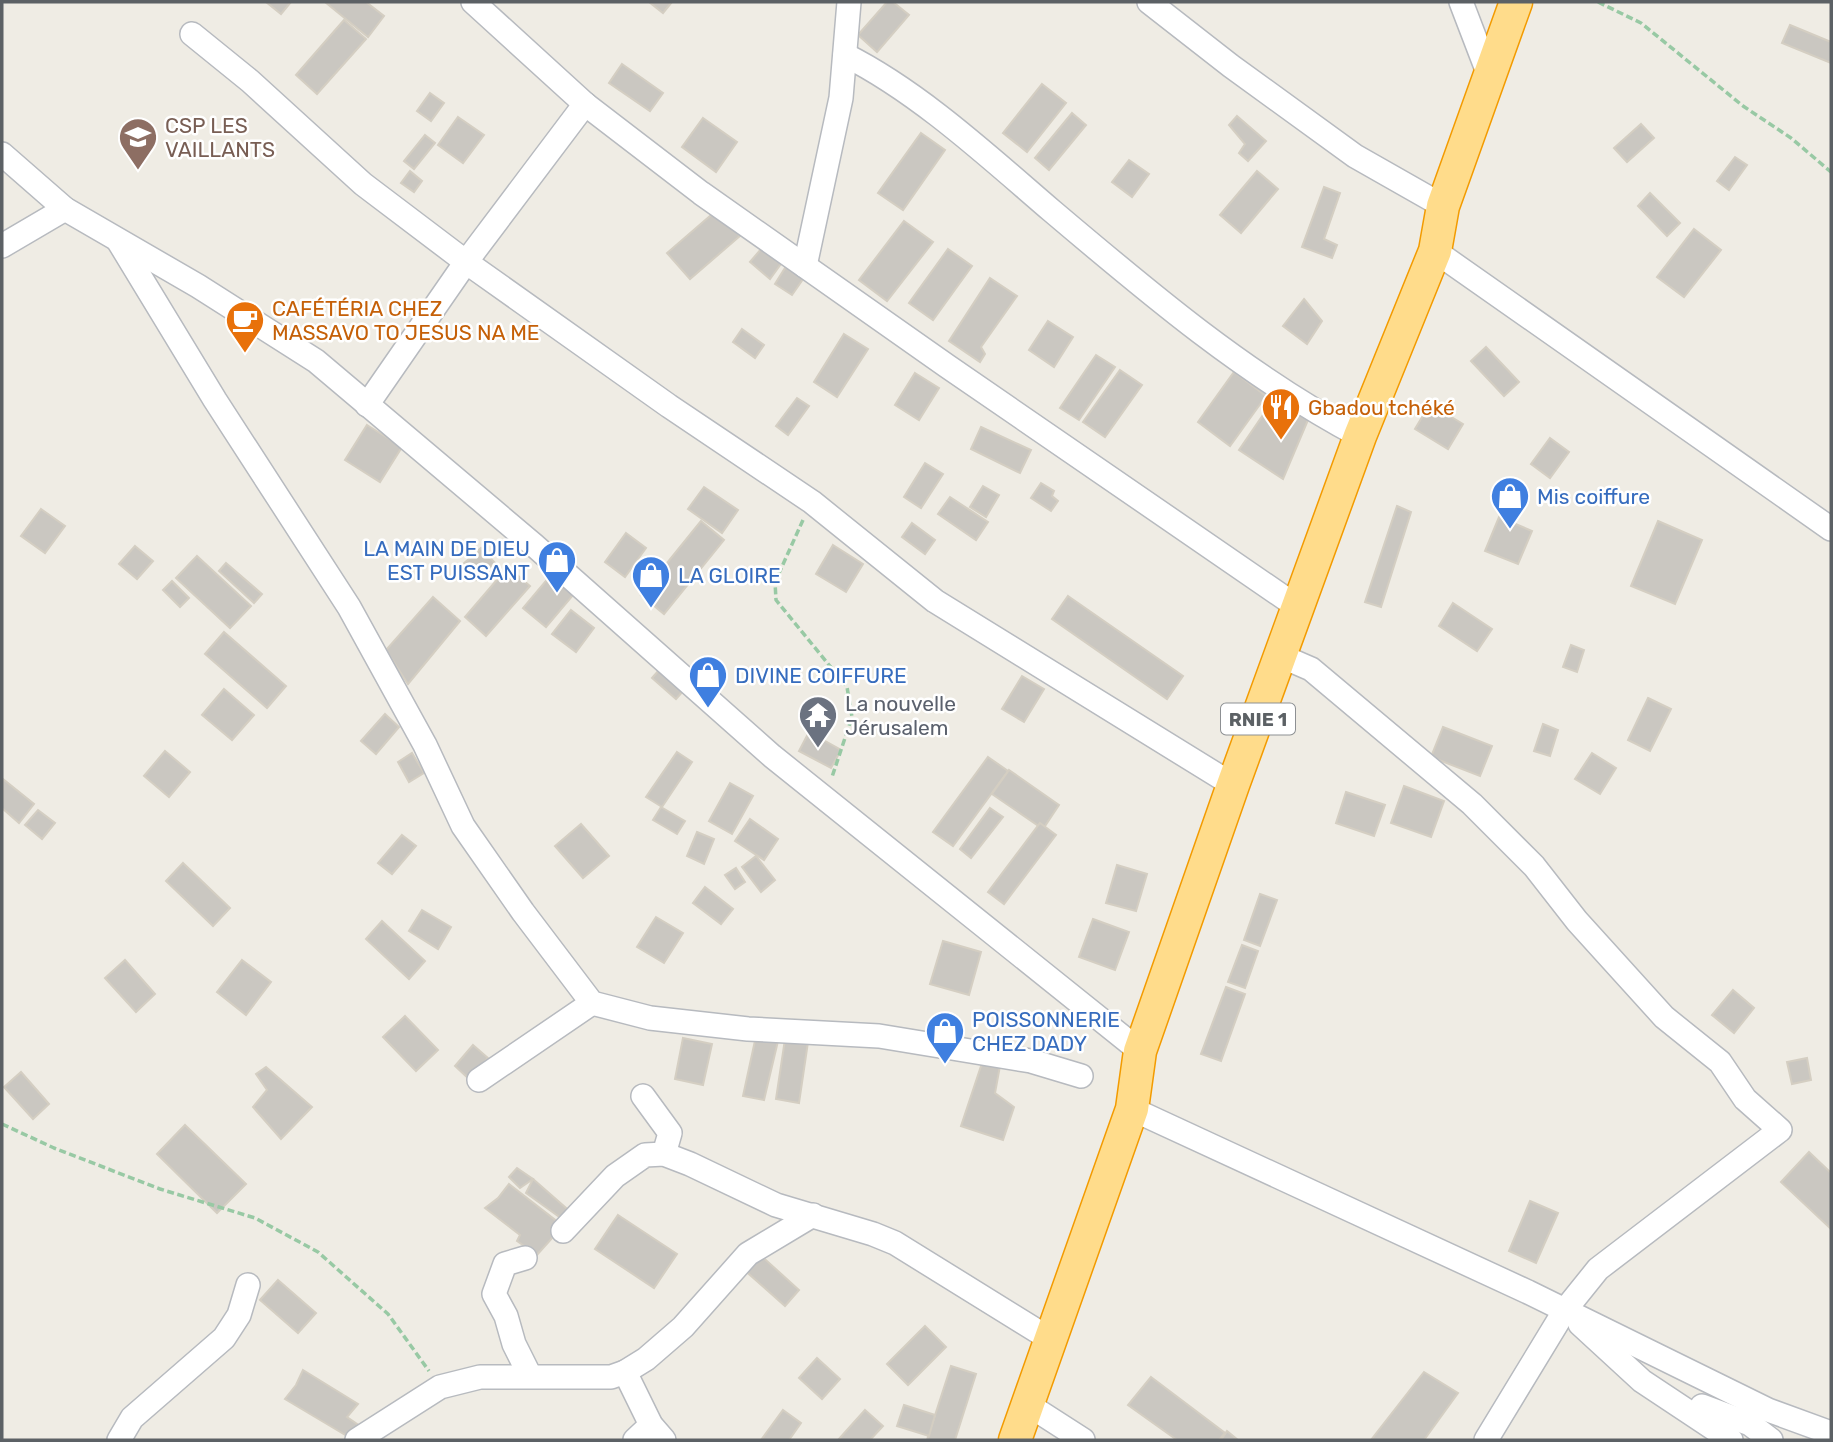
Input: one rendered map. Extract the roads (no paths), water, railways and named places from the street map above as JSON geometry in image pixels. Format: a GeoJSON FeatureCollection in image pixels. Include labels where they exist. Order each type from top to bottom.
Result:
{"type":"FeatureCollection","features":[{"type":"Feature","properties":{"kind":"highway","name":"RNIE 1"},"geometry":{"type":"LineString","coordinates":[[1015,1440],[1132,1109],[1140,1051],[1360,436],[1435,251],[1443,206],[1516,2]]}},
{"type":"Feature","properties":{"kind":"street"},"geometry":{"type":"LineString","coordinates":[[473,2],[585,104],[701,193],[1299,608]]}},
{"type":"Feature","properties":{"kind":"street"},"geometry":{"type":"LineString","coordinates":[[492,2],[497,24]]}},
{"type":"Feature","properties":{"kind":"street"},"geometry":{"type":"LineString","coordinates":[[805,266],[841,98],[849,2]]}},
{"type":"Feature","properties":{"kind":"street"},"geometry":{"type":"LineString","coordinates":[[1149,2],[1231,66],[1355,156],[1443,206]]}},
{"type":"Feature","properties":{"kind":"street"},"geometry":{"type":"LineString","coordinates":[[1461,2],[1489,75]]}},
{"type":"Feature","properties":{"kind":"street"},"geometry":{"type":"LineString","coordinates":[[191,34],[250,81],[363,184],[466,262],[668,406],[812,502],[935,601],[1233,785]]}},
{"type":"Feature","properties":{"kind":"street"},"geometry":{"type":"LineString","coordinates":[[845,55],[901,87],[1147,292],[1234,359],[1308,408],[1360,436]]}},
{"type":"Feature","properties":{"kind":"street"},"geometry":{"type":"LineString","coordinates":[[367,405],[466,262],[585,104]]}},
{"type":"Feature","properties":{"kind":"street"},"geometry":{"type":"LineString","coordinates":[[2,154],[65,209],[198,286],[316,361],[535,546],[772,756],[1140,1051]]}},
{"type":"Feature","properties":{"kind":"street"},"geometry":{"type":"LineString","coordinates":[[2,246],[65,209]]}},
{"type":"Feature","properties":{"kind":"street"},"geometry":{"type":"LineString","coordinates":[[118,241],[215,400],[349,607],[425,745],[463,826],[523,912],[592,1003],[662,1020],[748,1029],[879,1035],[1031,1062],[1081,1076]]}},
{"type":"Feature","properties":{"kind":"street"},"geometry":{"type":"LineString","coordinates":[[1435,251],[1830,525]]}},
{"type":"Feature","properties":{"kind":"street"},"geometry":{"type":"LineString","coordinates":[[1281,656],[1311,669],[1472,804],[1534,866],[1577,921],[1664,1017],[1720,1062],[1745,1099],[1780,1130],[1598,1269],[1565,1310],[1486,1440]]}},
{"type":"Feature","properties":{"kind":"street"},"geometry":{"type":"LineString","coordinates":[[479,1080],[592,1003]]}},
{"type":"Feature","properties":{"kind":"street"},"geometry":{"type":"LineString","coordinates":[[643,1096],[670,1133],[664,1154]]}},
{"type":"Feature","properties":{"kind":"street"},"geometry":{"type":"LineString","coordinates":[[1132,1109],[1565,1310],[1768,1410],[1831,1433]]}},
{"type":"Feature","properties":{"kind":"street"},"geometry":{"type":"LineString","coordinates":[[564,1231],[615,1176],[645,1155],[664,1154],[776,1205],[895,1242],[1049,1339]]}},
{"type":"Feature","properties":{"kind":"street"},"geometry":{"type":"LineString","coordinates":[[357,1440],[440,1387],[480,1377],[611,1377],[625,1372],[646,1359],[683,1327],[748,1254],[813,1215]]}},
{"type":"Feature","properties":{"kind":"street"},"geometry":{"type":"LineString","coordinates":[[525,1258],[505,1264],[494,1294],[506,1316],[514,1344],[530,1376]]}},
{"type":"Feature","properties":{"kind":"street"},"geometry":{"type":"LineString","coordinates":[[119,1440],[132,1418],[224,1338],[239,1315],[248,1285]]}},
{"type":"Feature","properties":{"kind":"street"},"geometry":{"type":"LineString","coordinates":[[1565,1310],[1642,1381],[1731,1440]]}},
{"type":"Feature","properties":{"kind":"street"},"geometry":{"type":"LineString","coordinates":[[625,1372],[650,1435]]}},
{"type":"Feature","properties":{"kind":"street"},"geometry":{"type":"LineString","coordinates":[[1027,1404],[1083,1440]]}},
{"type":"Feature","properties":{"kind":"street"},"geometry":{"type":"LineString","coordinates":[[1702,1406],[1750,1424],[1771,1440]]}},
{"type":"Feature","properties":{"kind":"place","name":"CSP LES VAILLANTS"},"geometry":{"type":"Point","coordinates":[138,171]}},
{"type":"Feature","properties":{"kind":"place","name":"CAFÉTÉRIA CHEZ MASSAVO TO JESUS NA ME"},"geometry":{"type":"Point","coordinates":[245,354]}},
{"type":"Feature","properties":{"kind":"place","name":"Gbadou tchéké"},"geometry":{"type":"Point","coordinates":[1281,441]}},
{"type":"Feature","properties":{"kind":"place","name":"Mis coiffure"},"geometry":{"type":"Point","coordinates":[1510,530]}},
{"type":"Feature","properties":{"kind":"place","name":"LA MAIN DE DIEU EST PUISSANT"},"geometry":{"type":"Point","coordinates":[557,594]}},
{"type":"Feature","properties":{"kind":"place","name":"LA GLOIRE"},"geometry":{"type":"Point","coordinates":[651,609]}},
{"type":"Feature","properties":{"kind":"place","name":"DIVINE COIFFURE"},"geometry":{"type":"Point","coordinates":[708,709]}},
{"type":"Feature","properties":{"kind":"place","name":"La nouvelle Jérusalem"},"geometry":{"type":"Point","coordinates":[818,749]}},
{"type":"Feature","properties":{"kind":"place","name":"POISSONNERIE CHEZ DADY"},"geometry":{"type":"Point","coordinates":[945,1065]}}]}
